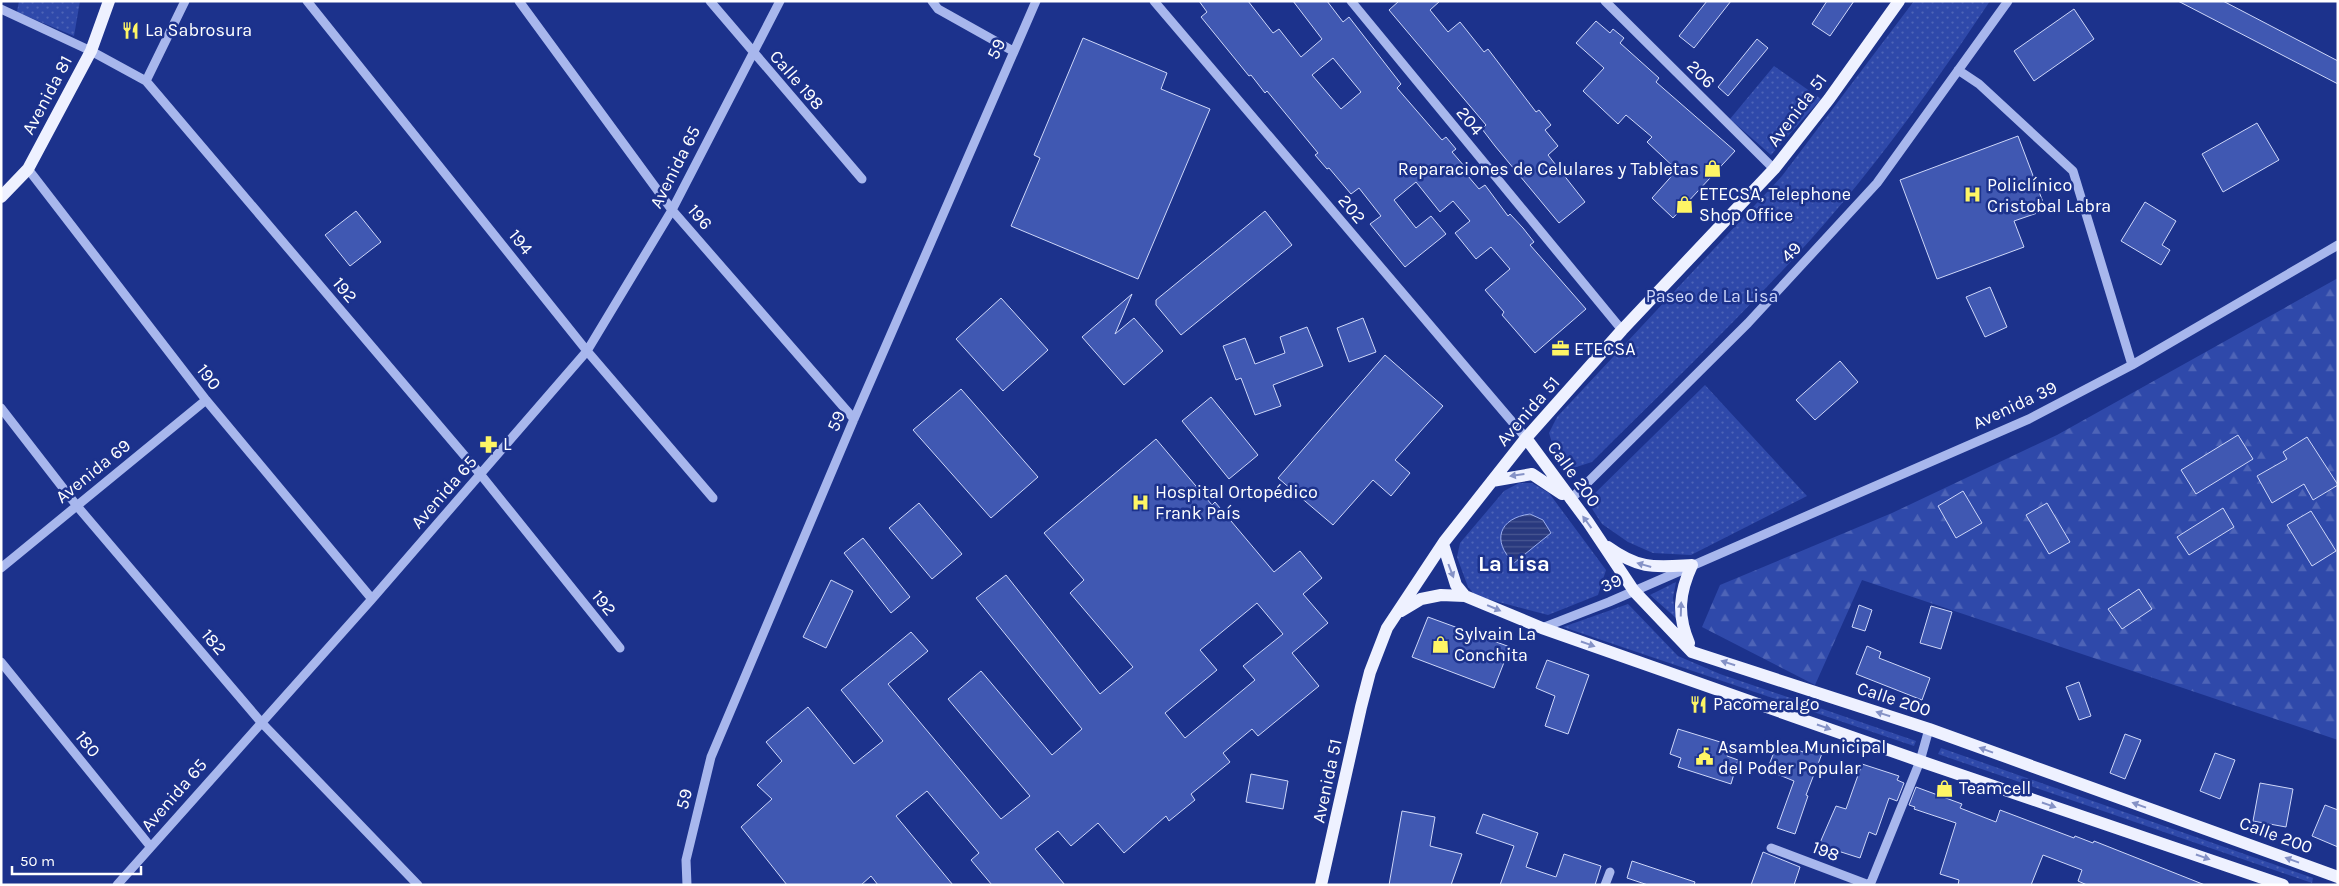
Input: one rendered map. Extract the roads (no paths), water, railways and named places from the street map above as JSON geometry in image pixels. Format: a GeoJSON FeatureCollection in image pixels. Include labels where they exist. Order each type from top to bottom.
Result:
{"type":"FeatureCollection","features":[{"type":"Feature","properties":{"kind":"main road","name":"Avenida 81"},"geometry":{"type":"LineString","coordinates":[[1,197],[28,169],[91,51],[109,1]]}},
{"type":"Feature","properties":{"kind":"main road","name":"Avenida 51"},"geometry":{"type":"LineString","coordinates":[[1321,885],[1370,672],[1387,628],[1443,544],[1526,438],[1622,330],[1774,169],[1899,1]]}},
{"type":"Feature","properties":{"kind":"main road","name":"Calle 200"},"geometry":{"type":"LineString","coordinates":[[1526,438],[1634,591],[1692,652],[1929,729],[2330,878]]}},
{"type":"Feature","properties":{"kind":"main road"},"geometry":{"type":"LineString","coordinates":[[1492,481],[1532,474],[1570,500]]}},
{"type":"Feature","properties":{"kind":"main road"},"geometry":{"type":"LineString","coordinates":[[1600,541],[1625,559],[1649,567],[1692,565],[1683,589],[1681,625],[1692,652]]}},
{"type":"Feature","properties":{"kind":"main road"},"geometry":{"type":"LineString","coordinates":[[1443,544],[1456,585],[1465,596]]}},
{"type":"Feature","properties":{"kind":"main road"},"geometry":{"type":"LineString","coordinates":[[1399,612],[1420,600],[1441,595],[1465,596],[1542,628],[1920,761],[2283,885]]}},
{"type":"Feature","properties":{"kind":"street"},"geometry":{"type":"LineString","coordinates":[[146,81],[184,1]]}},
{"type":"Feature","properties":{"kind":"street","name":"194"},"geometry":{"type":"LineString","coordinates":[[307,1],[587,351],[713,498]]}},
{"type":"Feature","properties":{"kind":"street","name":"196"},"geometry":{"type":"LineString","coordinates":[[519,1],[672,210],[854,419]]}},
{"type":"Feature","properties":{"kind":"street","name":"Calle 198"},"geometry":{"type":"LineString","coordinates":[[710,1],[862,179]]}},
{"type":"Feature","properties":{"kind":"street","name":"Avenida 65"},"geometry":{"type":"LineString","coordinates":[[117,885],[260,721],[372,599],[587,351],[672,210],[780,1]]}},
{"type":"Feature","properties":{"kind":"street"},"geometry":{"type":"LineString","coordinates":[[932,1],[938,9],[1013,52]]}},
{"type":"Feature","properties":{"kind":"street","name":"59"},"geometry":{"type":"LineString","coordinates":[[687,885],[686,860],[711,757],[854,419],[1036,1]]}},
{"type":"Feature","properties":{"kind":"street","name":"202"},"geometry":{"type":"LineString","coordinates":[[1154,1],[1526,438]]}},
{"type":"Feature","properties":{"kind":"street","name":"204"},"geometry":{"type":"LineString","coordinates":[[1351,1],[1622,330]]}},
{"type":"Feature","properties":{"kind":"street","name":"206"},"geometry":{"type":"LineString","coordinates":[[1605,1],[1774,169]]}},
{"type":"Feature","properties":{"kind":"street","name":"49"},"geometry":{"type":"LineString","coordinates":[[1570,500],[1748,323],[1876,183],[2008,1]]}},
{"type":"Feature","properties":{"kind":"street","name":"192"},"geometry":{"type":"LineString","coordinates":[[1,9],[91,51],[146,81],[481,475],[620,648]]}},
{"type":"Feature","properties":{"kind":"street"},"geometry":{"type":"LineString","coordinates":[[1958,70],[1979,84],[2073,171],[2132,364]]}},
{"type":"Feature","properties":{"kind":"street","name":"190"},"geometry":{"type":"LineString","coordinates":[[28,169],[206,400],[372,599]]}},
{"type":"Feature","properties":{"kind":"street","name":"Avenida 39"},"geometry":{"type":"LineString","coordinates":[[1692,565],[2029,419],[2132,364],[2338,245]]}},
{"type":"Feature","properties":{"kind":"street","name":"Avenida 69"},"geometry":{"type":"LineString","coordinates":[[1,568],[206,400]]}},
{"type":"Feature","properties":{"kind":"street","name":"182"},"geometry":{"type":"LineString","coordinates":[[1,408],[76,506],[260,721],[418,885]]}},
{"type":"Feature","properties":{"kind":"street","name":"39"},"geometry":{"type":"LineString","coordinates":[[1542,628],[1634,591],[1692,565]]}},
{"type":"Feature","properties":{"kind":"street","name":"180"},"geometry":{"type":"LineString","coordinates":[[1,662],[150,846]]}},
{"type":"Feature","properties":{"kind":"street"},"geometry":{"type":"LineString","coordinates":[[1870,885],[1920,761],[1929,729]]}},
{"type":"Feature","properties":{"kind":"street","name":"198"},"geometry":{"type":"LineString","coordinates":[[1771,848],[1870,885]]}},
{"type":"Feature","properties":{"kind":"street"},"geometry":{"type":"LineString","coordinates":[[1605,885],[1610,872]]}},
{"type":"Feature","properties":{"kind":"place","name":"La Sabrosura"},"geometry":{"type":"Point","coordinates":[131,30]}},
{"type":"Feature","properties":{"kind":"place","name":"Reparaciones de Celulares y Tabletas"},"geometry":{"type":"Point","coordinates":[1713,169]}},
{"type":"Feature","properties":{"kind":"place","name":"Policlínico Cristobal Labra"},"geometry":{"type":"Point","coordinates":[1973,195]}},
{"type":"Feature","properties":{"kind":"place","name":"ETECSA, Telephone Shop Office"},"geometry":{"type":"Point","coordinates":[1685,204]}},
{"type":"Feature","properties":{"kind":"place","name":"ETECSA"},"geometry":{"type":"Point","coordinates":[1560,349]}},
{"type":"Feature","properties":{"kind":"place","name":"L"},"geometry":{"type":"Point","coordinates":[489,444]}},
{"type":"Feature","properties":{"kind":"place","name":"Hospital Ortopédico Frank País"},"geometry":{"type":"Point","coordinates":[1141,502]}},
{"type":"Feature","properties":{"kind":"place","name":"Sylvain La Conchita"},"geometry":{"type":"Point","coordinates":[1440,644]}},
{"type":"Feature","properties":{"kind":"place","name":"Pacomeralgo"},"geometry":{"type":"Point","coordinates":[1699,704]}},
{"type":"Feature","properties":{"kind":"place","name":"Asamblea Municipal del Poder Popular"},"geometry":{"type":"Point","coordinates":[1704,757]}},
{"type":"Feature","properties":{"kind":"place","name":"Teamcell"},"geometry":{"type":"Point","coordinates":[1945,788]}},
{"type":"Feature","properties":{"kind":"district","name":"La Lisa"},"geometry":{"type":"Point","coordinates":[1514,563]}},
{"type":"Feature","properties":{"kind":"park label","name":"Paseo de La Lisa"},"geometry":{"type":"Point","coordinates":[1712,296]}}]}
